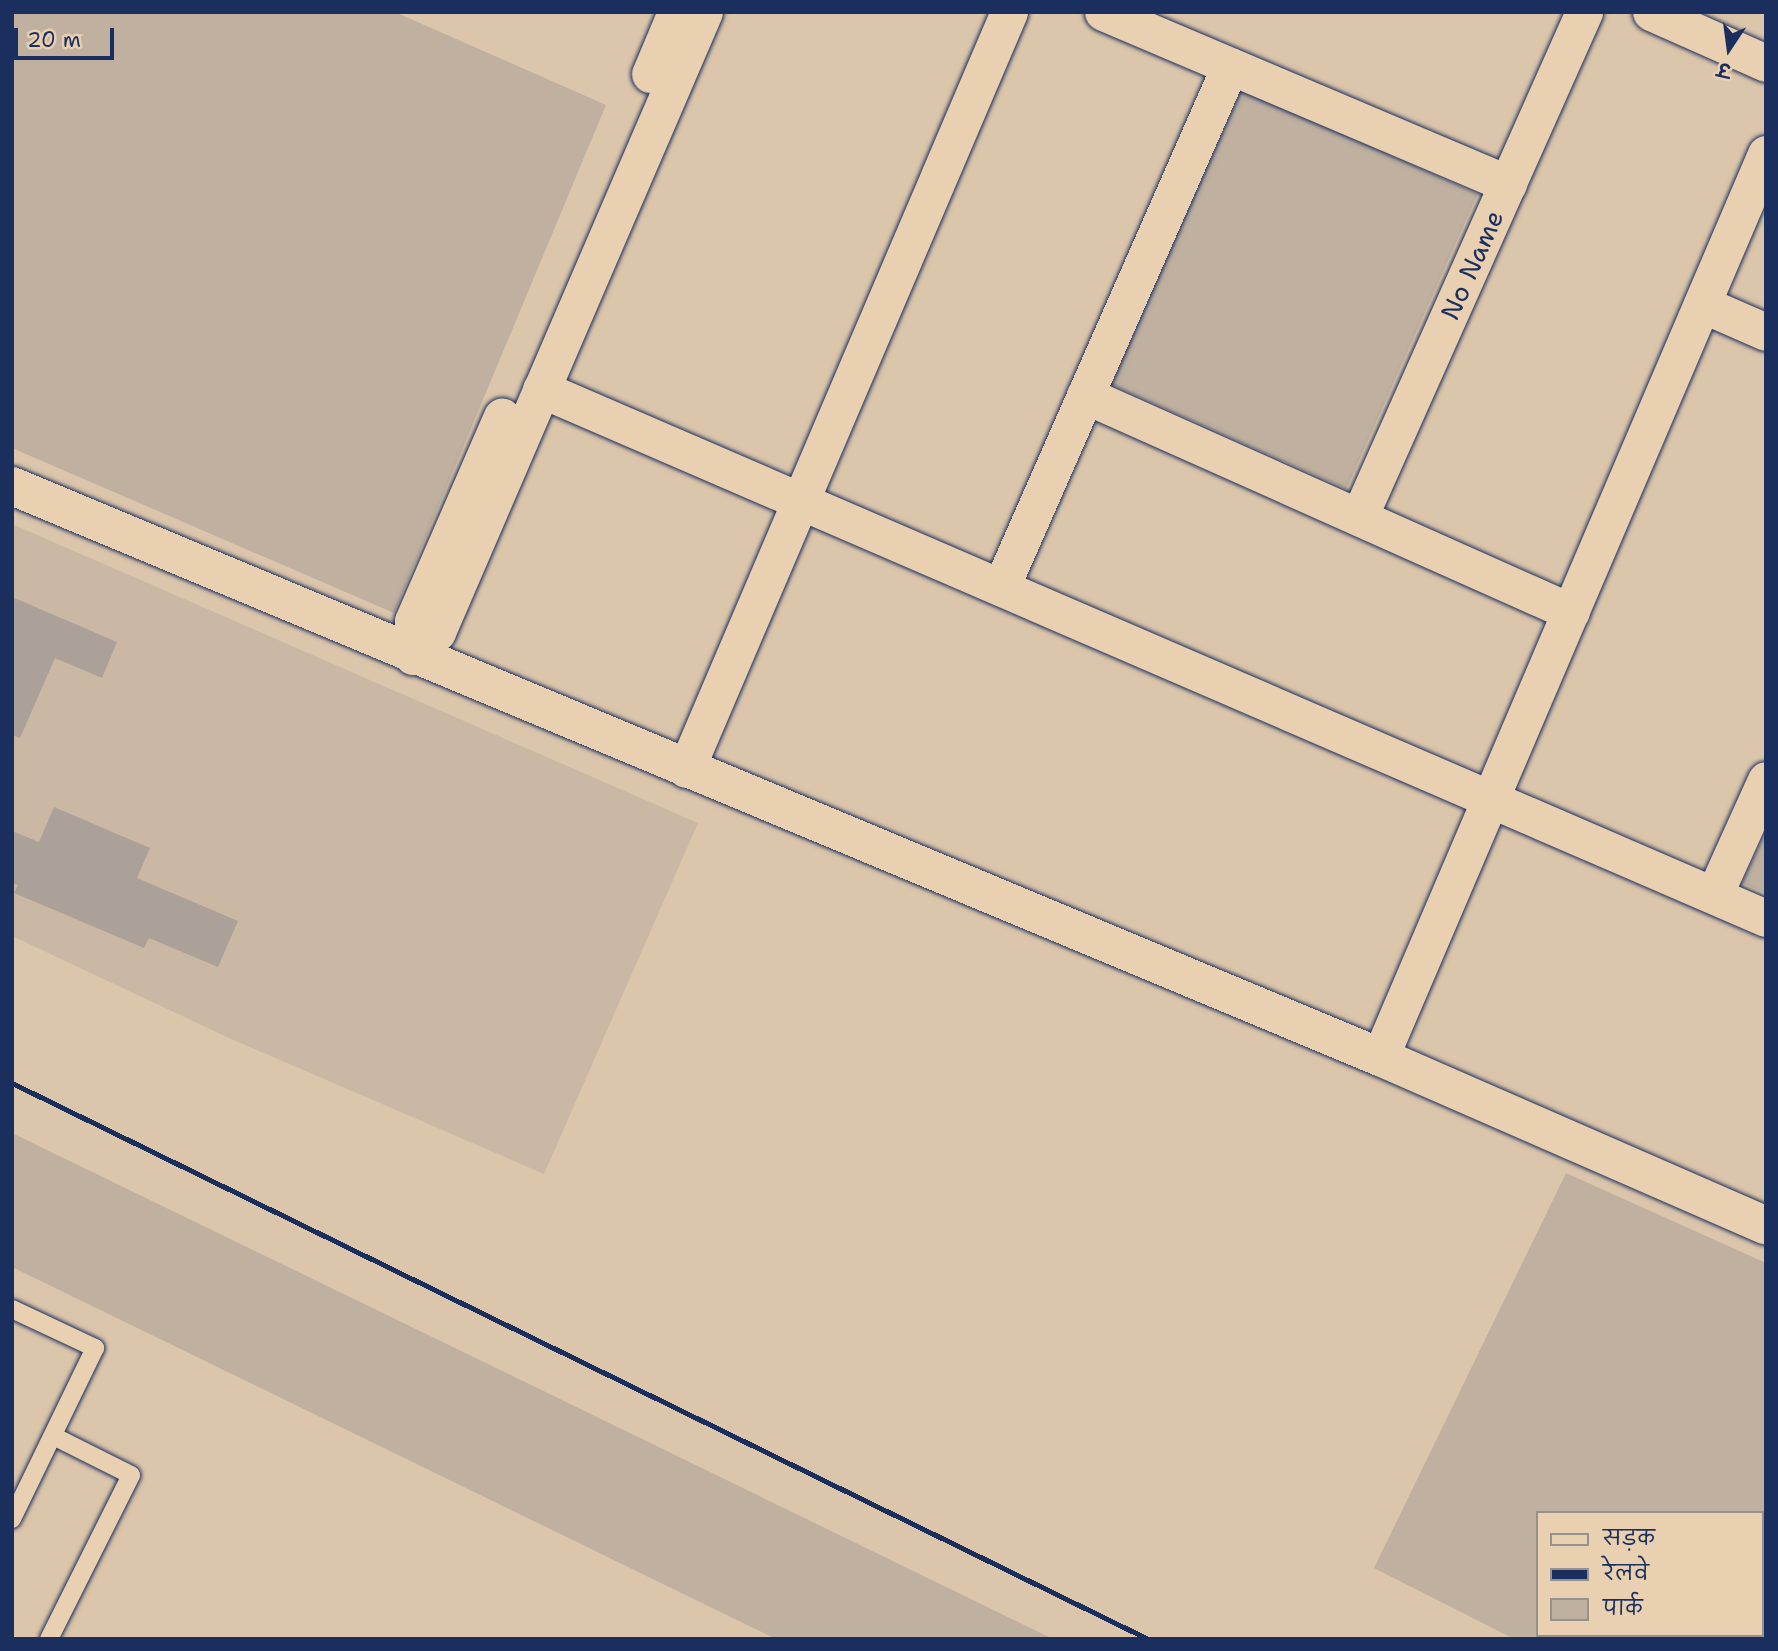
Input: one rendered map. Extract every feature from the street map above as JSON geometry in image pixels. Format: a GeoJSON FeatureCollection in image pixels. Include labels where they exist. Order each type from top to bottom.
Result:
{"type":"FeatureCollection","features":[{"type":"Feature","properties":{"kind":"street"},"geometry":{"type":"LineString","coordinates":[[413,656],[413,621],[676,12]]}},
{"type":"Feature","properties":{"kind":"street"},"geometry":{"type":"LineString","coordinates":[[413,656],[436,632],[704,12]]}},
{"type":"Feature","properties":{"kind":"street"},"geometry":{"type":"LineString","coordinates":[[686,769],[1009,12]]}},
{"type":"Feature","properties":{"kind":"street"},"geometry":{"type":"LineString","coordinates":[[1103,12],[1508,184]]}},
{"type":"Feature","properties":{"kind":"street","name":"No Name"},"geometry":{"type":"LineString","coordinates":[[1359,517],[1584,12]]}},
{"type":"Feature","properties":{"kind":"street"},"geometry":{"type":"LineString","coordinates":[[1651,12],[1766,63]]}},
{"type":"Feature","properties":{"kind":"street"},"geometry":{"type":"LineString","coordinates":[[1001,587],[1230,66]]}},
{"type":"Feature","properties":{"kind":"street"},"geometry":{"type":"LineString","coordinates":[[1380,1057],[1766,154]]}},
{"type":"Feature","properties":{"kind":"street"},"geometry":{"type":"LineString","coordinates":[[1702,304],[1766,332]]}},
{"type":"Feature","properties":{"kind":"street"},"geometry":{"type":"LineString","coordinates":[[541,389],[1766,918]]}},
{"type":"Feature","properties":{"kind":"street"},"geometry":{"type":"LineString","coordinates":[[1085,395],[1571,612]]}},
{"type":"Feature","properties":{"kind":"street"},"geometry":{"type":"LineString","coordinates":[[12,485],[413,656],[1380,1057],[1766,1226]]}},
{"type":"Feature","properties":{"kind":"street"},"geometry":{"type":"LineString","coordinates":[[1714,895],[1766,780]]}},
{"type":"Feature","properties":{"kind":"lane"},"geometry":{"type":"LineString","coordinates":[[12,1309],[95,1348],[12,1519]]}},
{"type":"Feature","properties":{"kind":"lane"},"geometry":{"type":"LineString","coordinates":[[49,1639],[131,1475],[52,1436]]}},
{"type":"Feature","properties":{"kind":"shaded area"},"geometry":{"type":"Polygon","coordinates":[[[12,524],[698,823],[544,1174],[229,1038],[12,936],[12,524]]]}},
{"type":"Feature","properties":{"kind":"green space"},"geometry":{"type":"Polygon","coordinates":[[[12,12],[395,12],[606,105],[394,613],[12,448],[12,12]]]}},
{"type":"Feature","properties":{"kind":"green space"},"geometry":{"type":"Polygon","coordinates":[[[1242,89],[1478,194],[1346,489],[1111,384],[1242,89]]]}},
{"type":"Feature","properties":{"kind":"green space"},"geometry":{"type":"Polygon","coordinates":[[[1766,832],[1766,893],[1742,883],[1766,832]]]}},
{"type":"Feature","properties":{"kind":"green space"},"geometry":{"type":"Polygon","coordinates":[[[12,1133],[1053,1639],[776,1639],[12,1267],[12,1133]]]}},
{"type":"Feature","properties":{"kind":"green space"},"geometry":{"type":"Polygon","coordinates":[[[1566,1173],[1766,1263],[1766,1639],[1514,1639],[1374,1568],[1566,1173]]]}},
{"type":"Feature","properties":{"kind":"building"},"geometry":{"type":"Polygon","coordinates":[[[12,597],[117,642],[102,678],[55,658],[20,738],[12,735],[12,597]]]}},
{"type":"Feature","properties":{"kind":"building"},"geometry":{"type":"Polygon","coordinates":[[[54,807],[150,848],[137,878],[238,921],[218,967],[149,938],[144,948],[14,893],[18,885],[12,883],[12,831],[39,842],[54,807]]]}},
{"type":"Feature","properties":{"kind":"railway"},"geometry":{"type":"LineString","coordinates":[[12,1083],[1148,1639]]}}]}
